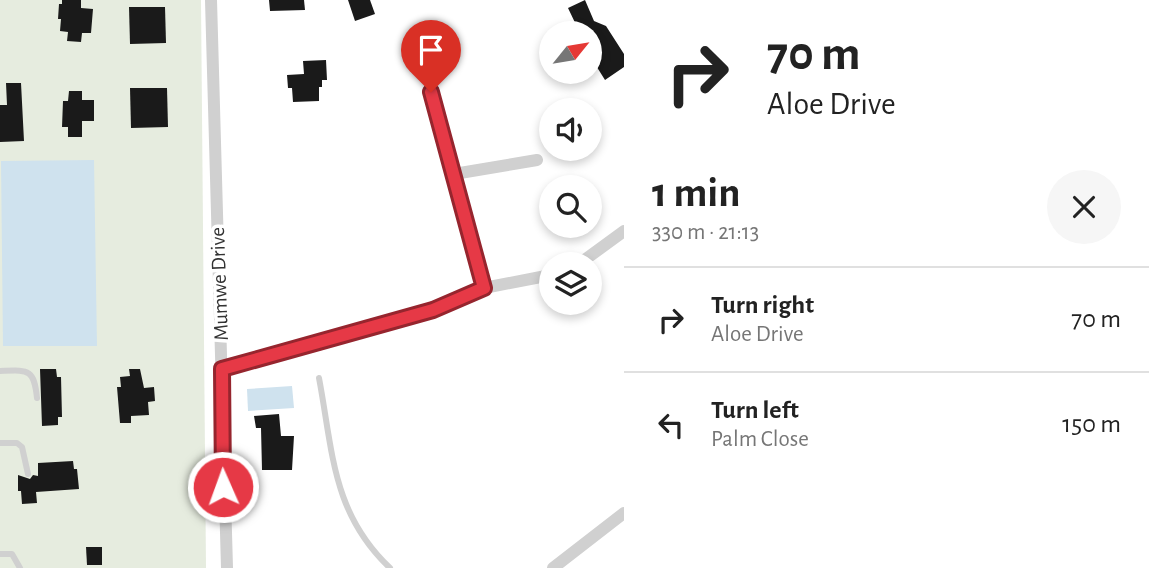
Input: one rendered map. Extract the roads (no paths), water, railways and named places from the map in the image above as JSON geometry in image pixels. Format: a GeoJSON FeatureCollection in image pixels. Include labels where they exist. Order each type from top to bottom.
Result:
{"type":"FeatureCollection","features":[{"type":"Feature","properties":{"kind":"street","name":"Mumwe Drive"},"geometry":{"type":"LineString","coordinates":[[211,0],[227,568]]}},
{"type":"Feature","properties":{"kind":"street"},"geometry":{"type":"LineString","coordinates":[[431,92],[484,288]]}},
{"type":"Feature","properties":{"kind":"street"},"geometry":{"type":"LineString","coordinates":[[454,174],[537,160]]}},
{"type":"Feature","properties":{"kind":"street"},"geometry":{"type":"LineString","coordinates":[[595,252],[624,231]]}},
{"type":"Feature","properties":{"kind":"street"},"geometry":{"type":"LineString","coordinates":[[222,369],[433,310],[484,288],[539,277]]}},
{"type":"Feature","properties":{"kind":"street"},"geometry":{"type":"LineString","coordinates":[[553,568],[624,513]]}},
{"type":"Feature","properties":{"kind":"lane"},"geometry":{"type":"LineString","coordinates":[[0,371],[24,370],[30,373],[35,380],[37,398]]}},
{"type":"Feature","properties":{"kind":"lane"},"geometry":{"type":"LineString","coordinates":[[319,378],[340,490],[347,510],[366,541],[390,568]]}},
{"type":"Feature","properties":{"kind":"lane"},"geometry":{"type":"LineString","coordinates":[[0,443],[17,443],[22,447],[28,474]]}},
{"type":"Feature","properties":{"kind":"lane"},"geometry":{"type":"LineString","coordinates":[[0,554],[12,554],[20,568]]}},
{"type":"Feature","properties":{"kind":"water"},"geometry":{"type":"Polygon","coordinates":[[[94,160],[97,346],[3,346],[1,161],[94,160]]]}},
{"type":"Feature","properties":{"kind":"water"},"geometry":{"type":"Polygon","coordinates":[[[292,386],[294,408],[248,411],[247,389],[292,386]]]}}]}
